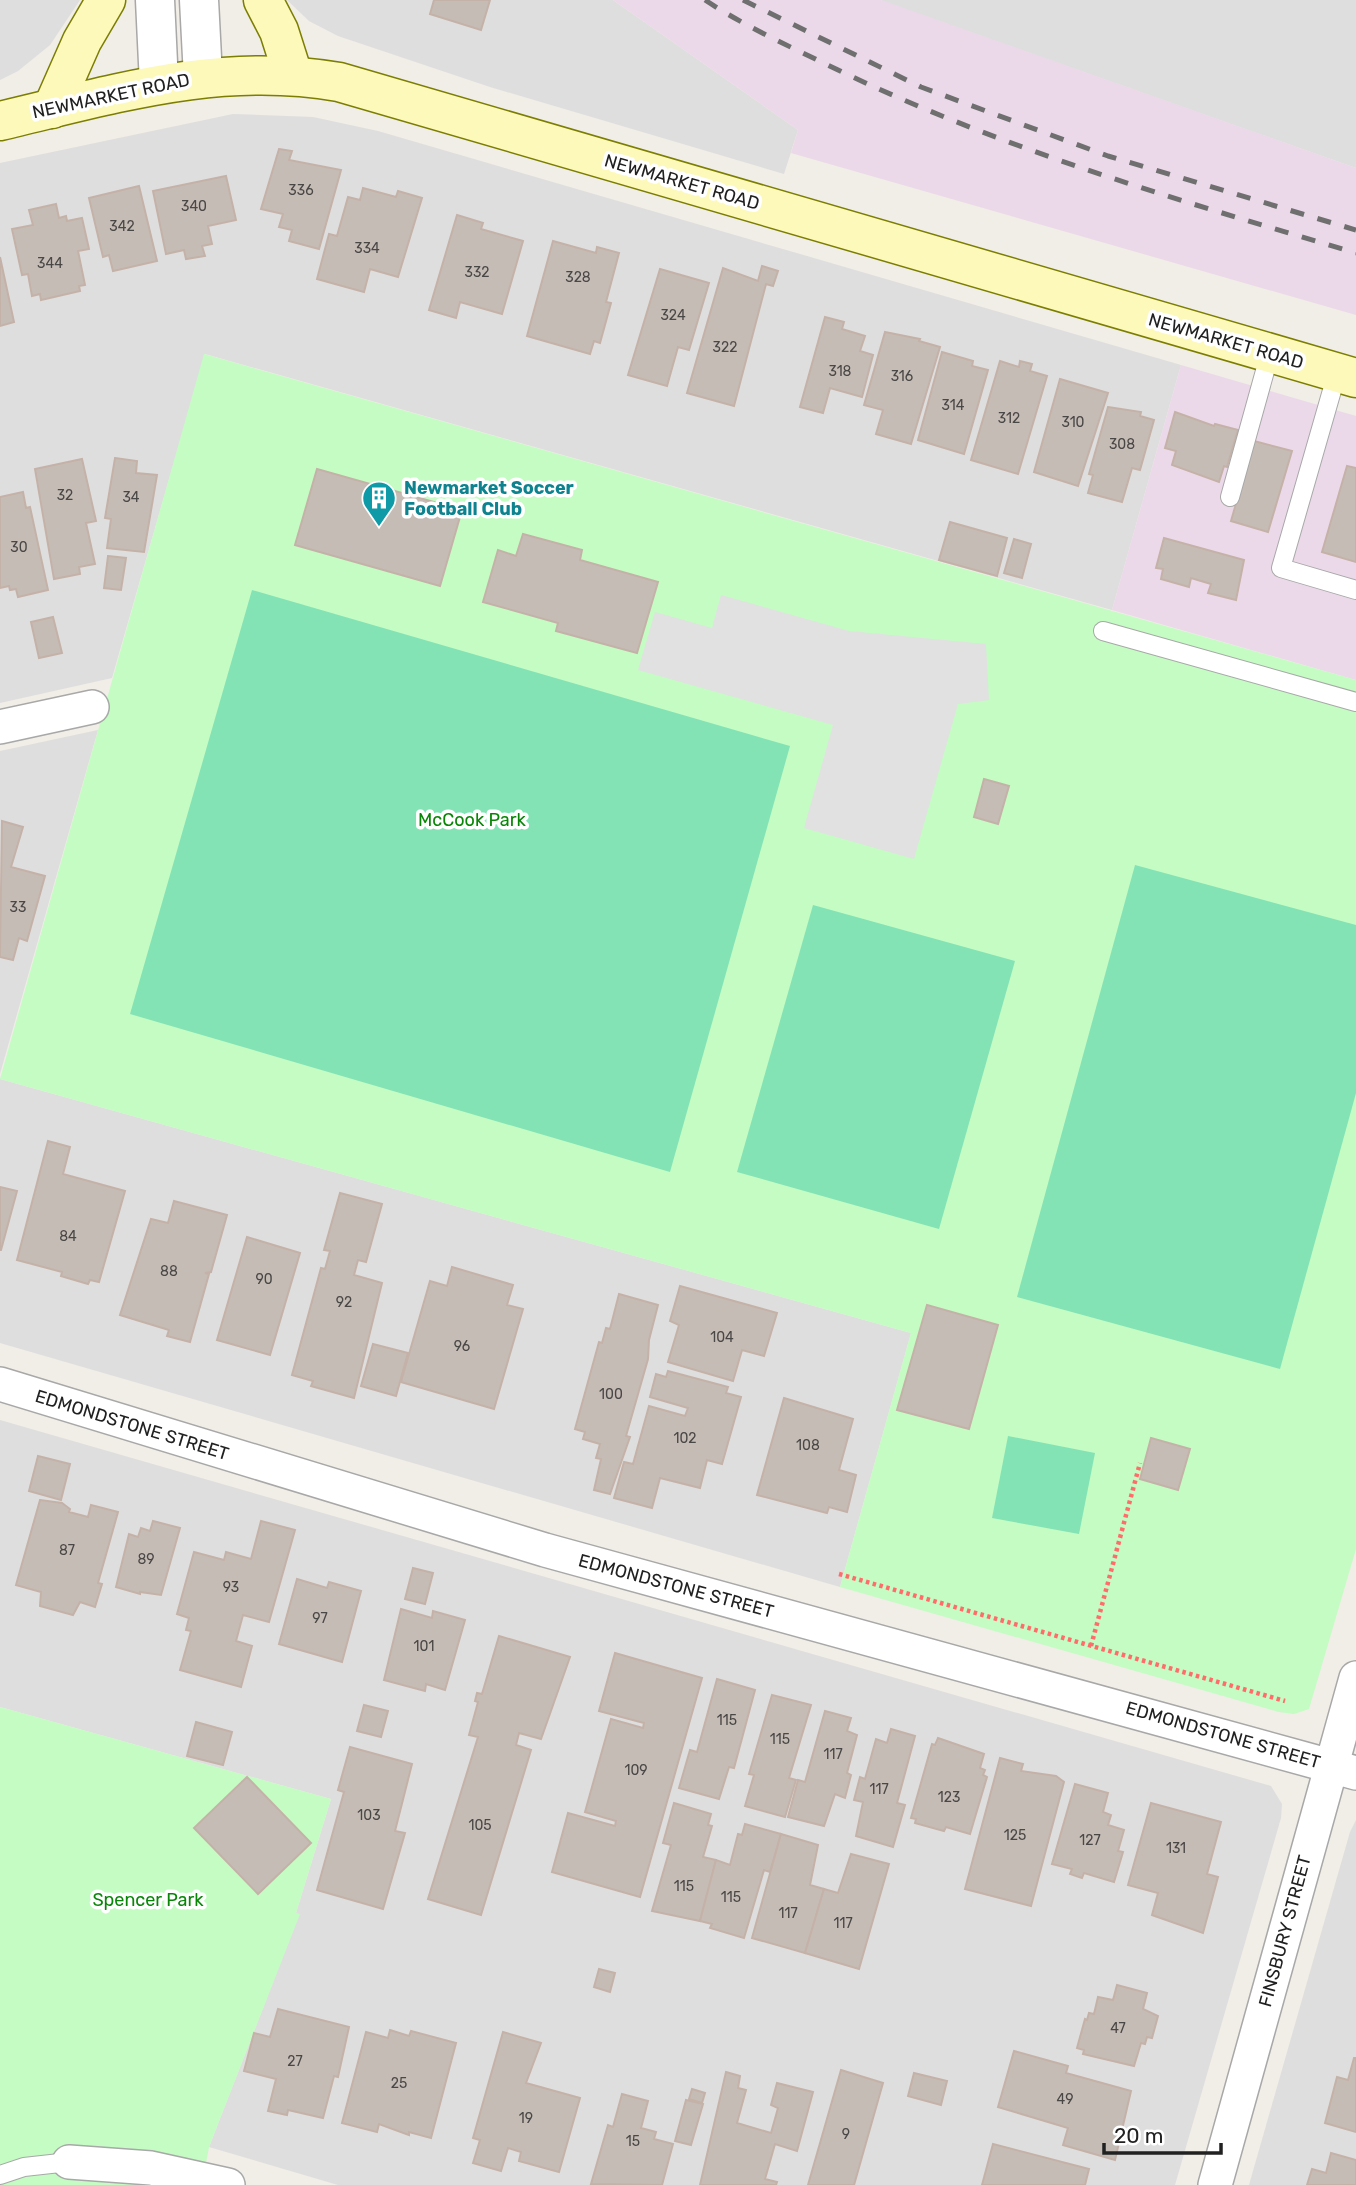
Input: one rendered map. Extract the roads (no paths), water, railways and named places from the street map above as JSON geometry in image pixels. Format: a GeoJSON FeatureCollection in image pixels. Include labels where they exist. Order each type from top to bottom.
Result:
{"type":"FeatureCollection","features":[{"type":"Feature","properties":{"kind":"main road"},"geometry":{"type":"LineString","coordinates":[[52,109],[82,41],[106,0]]}},
{"type":"Feature","properties":{"kind":"main road"},"geometry":{"type":"LineString","coordinates":[[262,0],[279,31],[293,75]]}},
{"type":"Feature","properties":{"kind":"main road","name":"NEWMARKET ROAD"},"geometry":{"type":"LineString","coordinates":[[0,121],[159,84],[203,77],[255,73],[293,75],[372,91],[1346,375]]}},
{"type":"Feature","properties":{"kind":"street"},"geometry":{"type":"LineString","coordinates":[[155,0],[159,84]]}},
{"type":"Feature","properties":{"kind":"street"},"geometry":{"type":"LineString","coordinates":[[200,0],[203,77]]}},
{"type":"Feature","properties":{"kind":"street"},"geometry":{"type":"LineString","coordinates":[[0,727],[92,707]]}},
{"type":"Feature","properties":{"kind":"street","name":"EDMONDSTONE STREET"},"geometry":{"type":"LineString","coordinates":[[0,1384],[545,1550],[1343,1769]]}},
{"type":"Feature","properties":{"kind":"street","name":"FINSBURY STREET"},"geometry":{"type":"LineString","coordinates":[[1215,2185],[1343,1769],[1356,1678]]}},
{"type":"Feature","properties":{"kind":"street"},"geometry":{"type":"LineString","coordinates":[[69,2162],[151,2168],[228,2185]]}},
{"type":"Feature","properties":{"kind":"lane"},"geometry":{"type":"LineString","coordinates":[[1230,497],[1270,353]]}},
{"type":"Feature","properties":{"kind":"lane"},"geometry":{"type":"LineString","coordinates":[[1346,375],[1281,568],[1356,590]]}},
{"type":"Feature","properties":{"kind":"lane"},"geometry":{"type":"LineString","coordinates":[[1103,631],[1356,702]]}},
{"type":"Feature","properties":{"kind":"lane"},"geometry":{"type":"LineString","coordinates":[[0,2175],[24,2167],[69,2162]]}},
{"type":"Feature","properties":{"kind":"railway"},"geometry":{"type":"LineString","coordinates":[[705,0],[753,28],[836,69],[899,98],[1027,149],[1092,172],[1356,253]]}},
{"type":"Feature","properties":{"kind":"railway"},"geometry":{"type":"LineString","coordinates":[[743,0],[921,87],[1108,156],[1356,230]]}},
{"type":"Feature","properties":{"kind":"place","name":"Newmarket Soccer Football Club"},"geometry":{"type":"Point","coordinates":[379,528]}},
{"type":"Feature","properties":{"kind":"park label","name":"McCook Park"},"geometry":{"type":"Point","coordinates":[472,820]}},
{"type":"Feature","properties":{"kind":"park label","name":"Spencer Park"},"geometry":{"type":"Point","coordinates":[148,1900]}}]}
